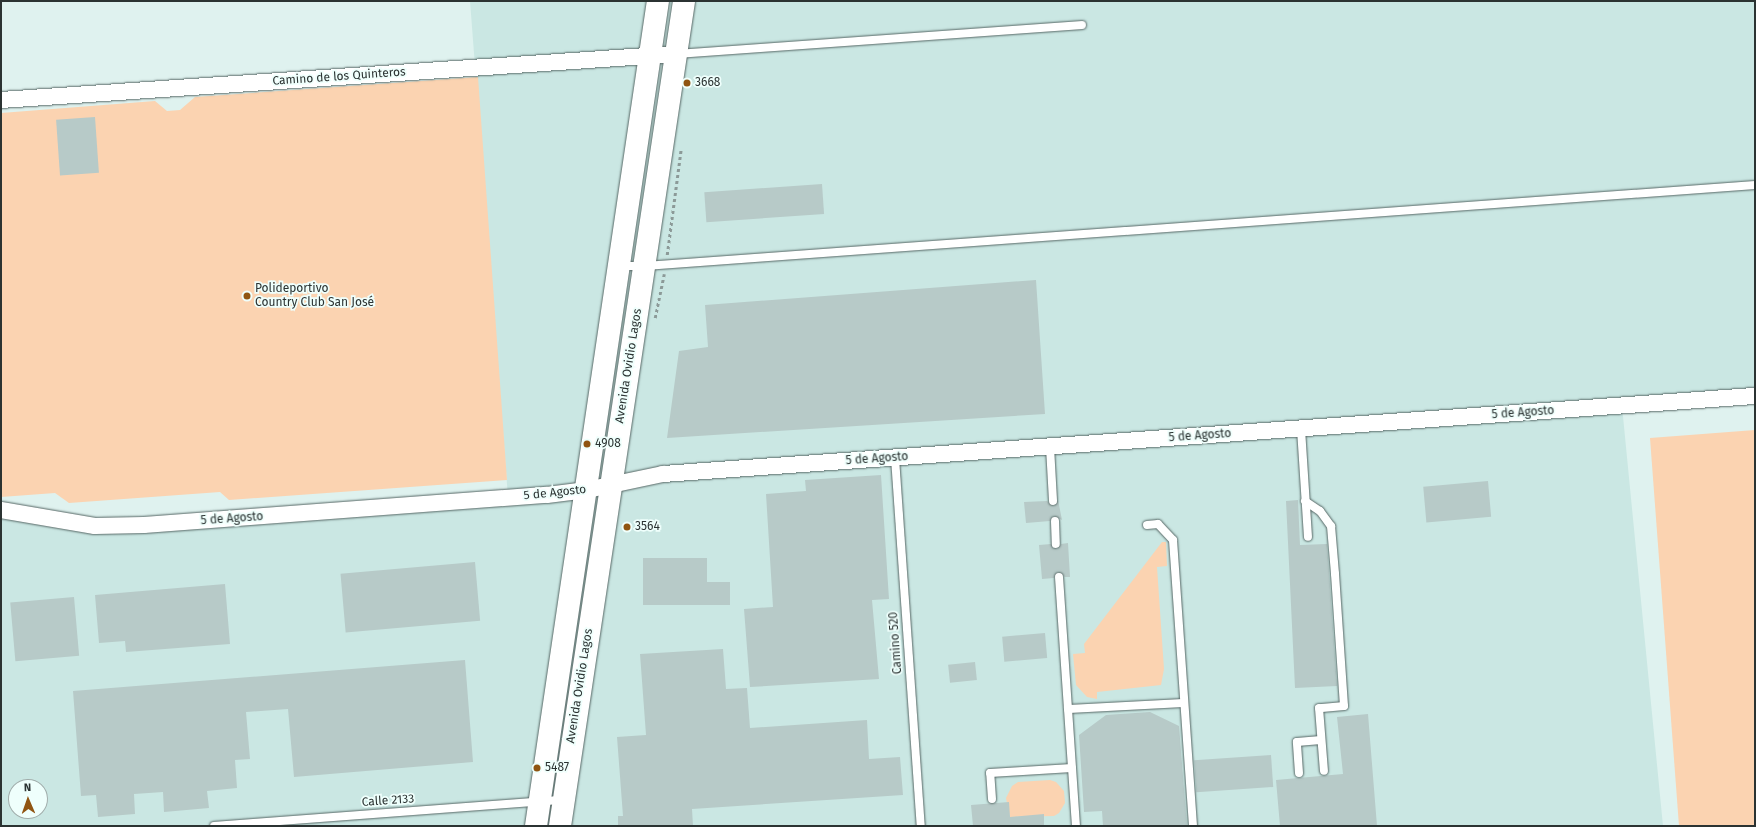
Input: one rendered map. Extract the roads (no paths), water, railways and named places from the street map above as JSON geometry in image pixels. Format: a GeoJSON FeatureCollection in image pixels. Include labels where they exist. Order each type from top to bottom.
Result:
{"type":"FeatureCollection","features":[{"type":"Feature","properties":{"kind":"main road","name":"Avenida Ovidio Lagos"},"geometry":{"type":"LineString","coordinates":[[536,826],[587,490],[658,1]]}},
{"type":"Feature","properties":{"kind":"main road","name":"Avenida Ovidio Lagos"},"geometry":{"type":"LineString","coordinates":[[560,826],[610,484],[684,1]]}},
{"type":"Feature","properties":{"kind":"street","name":"Camino de los Quinteros"},"geometry":{"type":"LineString","coordinates":[[1,100],[676,54]]}},
{"type":"Feature","properties":{"kind":"street","name":"5 de Agosto"},"geometry":{"type":"LineString","coordinates":[[1,510],[95,526],[144,526],[587,490],[663,474],[1755,396]]}},
{"type":"Feature","properties":{"kind":"lane"},"geometry":{"type":"LineString","coordinates":[[676,54],[1082,25]]}},
{"type":"Feature","properties":{"kind":"lane"},"geometry":{"type":"LineString","coordinates":[[619,266],[644,266],[1755,185]]}},
{"type":"Feature","properties":{"kind":"lane"},"geometry":{"type":"LineString","coordinates":[[1301,429],[1308,537]]}},
{"type":"Feature","properties":{"kind":"lane"},"geometry":{"type":"LineString","coordinates":[[1050,447],[1053,500]]}},
{"type":"Feature","properties":{"kind":"lane","name":"Camino 520"},"geometry":{"type":"LineString","coordinates":[[896,458],[921,826]]}},
{"type":"Feature","properties":{"kind":"lane"},"geometry":{"type":"LineString","coordinates":[[1305,501],[1320,511],[1331,526],[1338,613],[1344,706],[1319,708],[1324,771]]}},
{"type":"Feature","properties":{"kind":"lane"},"geometry":{"type":"LineString","coordinates":[[1055,521],[1056,544]]}},
{"type":"Feature","properties":{"kind":"lane"},"geometry":{"type":"LineString","coordinates":[[1147,525],[1158,524],[1173,540],[1193,826]]}},
{"type":"Feature","properties":{"kind":"lane"},"geometry":{"type":"LineString","coordinates":[[1059,578],[1076,826]]}},
{"type":"Feature","properties":{"kind":"lane"},"geometry":{"type":"LineString","coordinates":[[1068,709],[1184,703]]}},
{"type":"Feature","properties":{"kind":"lane"},"geometry":{"type":"LineString","coordinates":[[1299,774],[1297,742],[1321,740]]}},
{"type":"Feature","properties":{"kind":"lane"},"geometry":{"type":"LineString","coordinates":[[992,799],[990,773],[1072,768]]}},
{"type":"Feature","properties":{"kind":"lane","name":"Calle 2133"},"geometry":{"type":"LineString","coordinates":[[214,826],[287,823],[563,800]]}},
{"type":"Feature","properties":{"kind":"place","name":"3668"},"geometry":{"type":"Point","coordinates":[687,83]}},
{"type":"Feature","properties":{"kind":"place","name":"Polideportivo Country Club San José"},"geometry":{"type":"Point","coordinates":[247,296]}},
{"type":"Feature","properties":{"kind":"place","name":"4908"},"geometry":{"type":"Point","coordinates":[587,444]}},
{"type":"Feature","properties":{"kind":"place","name":"3564"},"geometry":{"type":"Point","coordinates":[627,527]}},
{"type":"Feature","properties":{"kind":"place","name":"5487"},"geometry":{"type":"Point","coordinates":[537,768]}}]}
